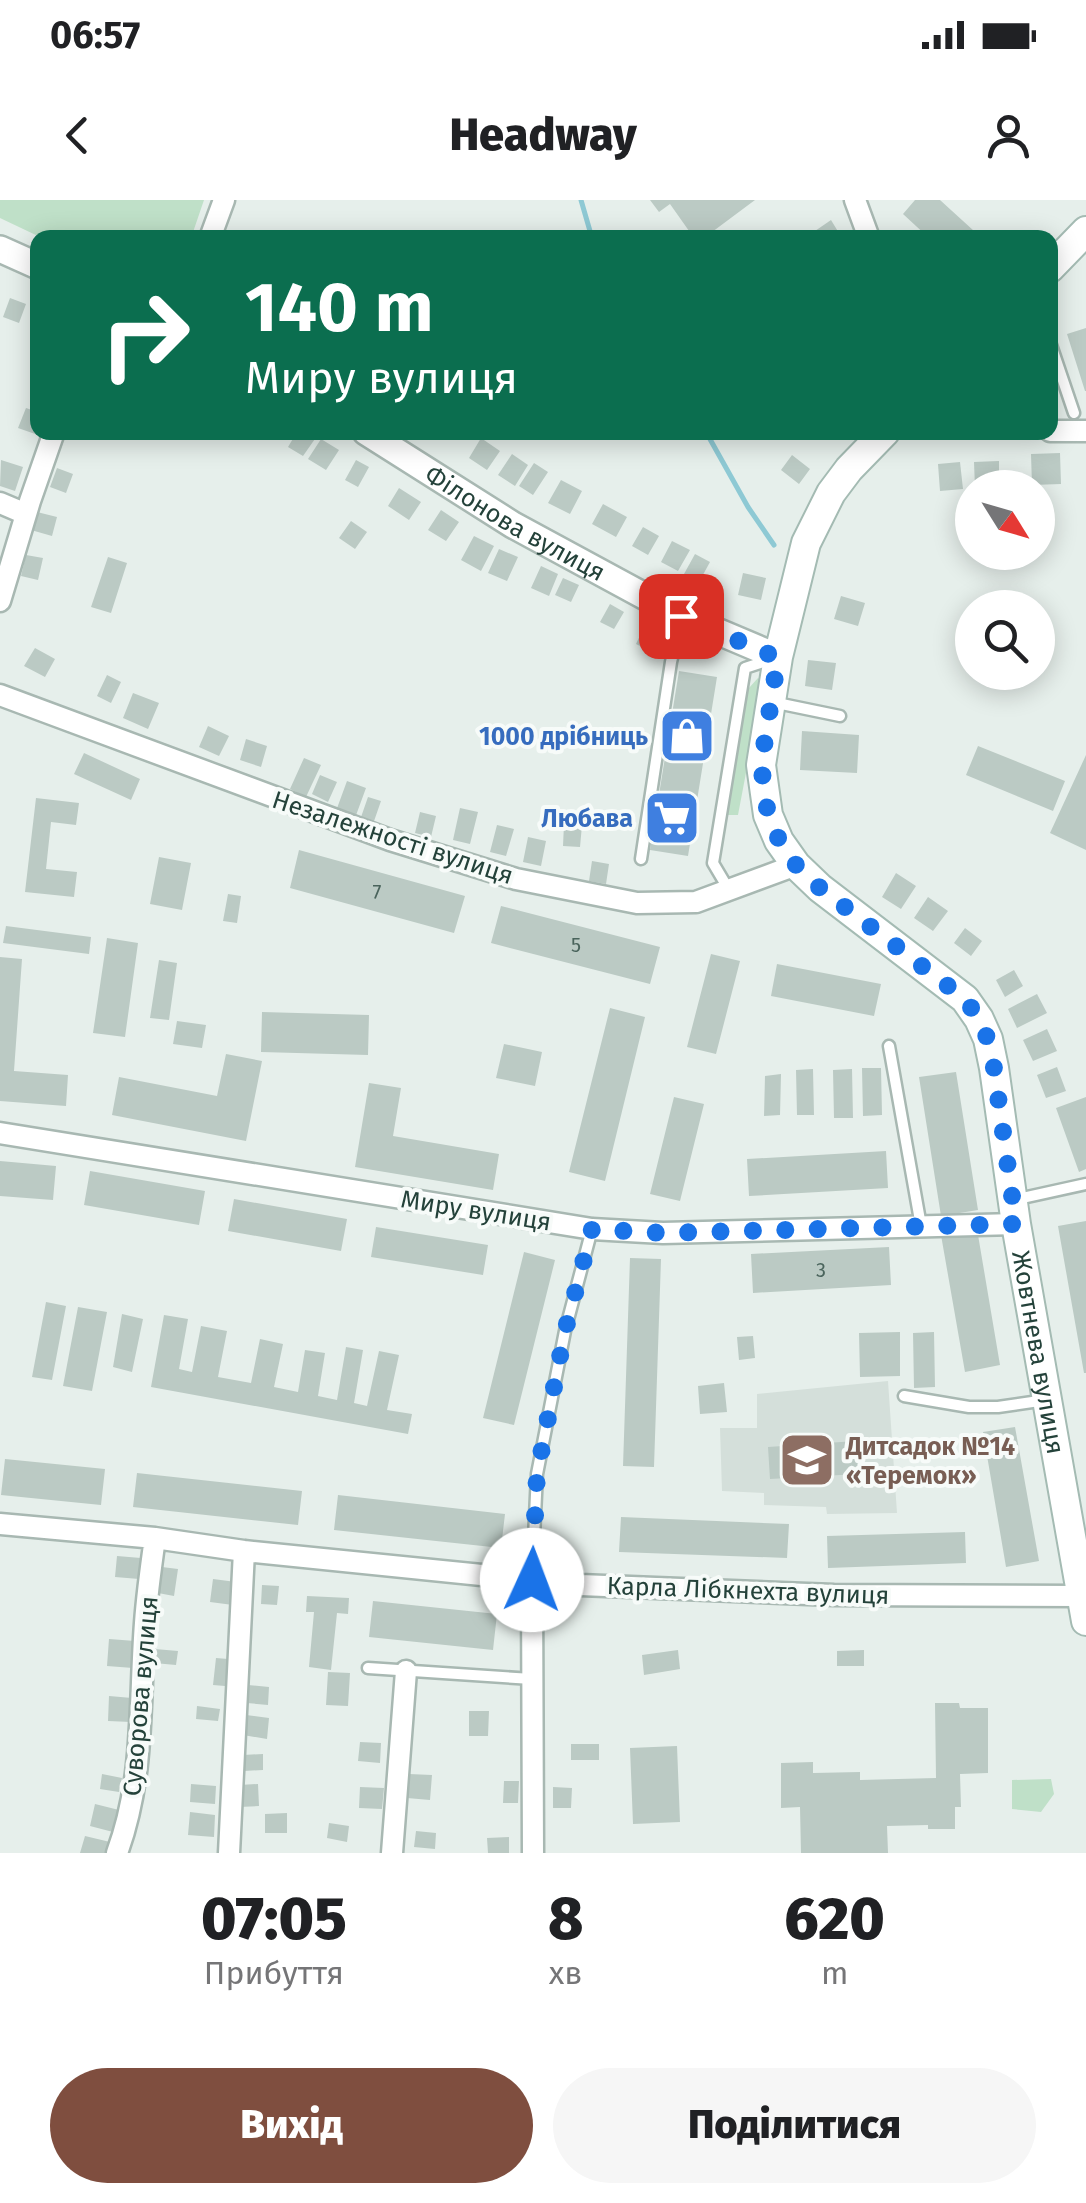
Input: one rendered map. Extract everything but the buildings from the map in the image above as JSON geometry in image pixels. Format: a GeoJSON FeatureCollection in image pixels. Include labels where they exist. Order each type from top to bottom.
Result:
{"type":"FeatureCollection","features":[{"type":"Feature","properties":{"kind":"main road"},"geometry":{"type":"LineString","coordinates":[[1058,260],[1086,232]]}},
{"type":"Feature","properties":{"kind":"main road","name":"Жовтнева вулиця"},"geometry":{"type":"LineString","coordinates":[[877,440],[849,469],[816,518],[799,566],[778,658],[761,765],[768,815],[796,865],[820,888],[965,999],[988,1040],[1046,1400],[1082,1591]]}},
{"type":"Feature","properties":{"kind":"street"},"geometry":{"type":"LineString","coordinates":[[213,230],[224,200]]}},
{"type":"Feature","properties":{"kind":"street"},"geometry":{"type":"LineString","coordinates":[[855,200],[866,230]]}},
{"type":"Feature","properties":{"kind":"street"},"geometry":{"type":"LineString","coordinates":[[0,249],[30,262]]}},
{"type":"Feature","properties":{"kind":"street"},"geometry":{"type":"LineString","coordinates":[[0,600],[51,440]]}},
{"type":"Feature","properties":{"kind":"street","name":"Філонова вулиця"},"geometry":{"type":"LineString","coordinates":[[379,440],[512,525],[681,616],[778,658]]}},
{"type":"Feature","properties":{"kind":"street"},"geometry":{"type":"LineString","coordinates":[[0,503],[26,514]]}},
{"type":"Feature","properties":{"kind":"street","name":"Незалежності вулиця"},"geometry":{"type":"LineString","coordinates":[[0,695],[322,816],[516,879],[637,903],[696,902],[796,865]]}},
{"type":"Feature","properties":{"kind":"street","name":"Миру вулиця"},"geometry":{"type":"LineString","coordinates":[[0,1133],[592,1229],[663,1233],[920,1226],[1014,1212]]}},
{"type":"Feature","properties":{"kind":"street","name":"Карла Лібкнехта вулиця"},"geometry":{"type":"LineString","coordinates":[[0,1524],[580,1585],[834,1595],[1082,1591]]}},
{"type":"Feature","properties":{"kind":"street","name":"Суворова вулиця"},"geometry":{"type":"LineString","coordinates":[[116,1853],[126,1826],[140,1754],[145,1623],[154,1538]]}},
{"type":"Feature","properties":{"kind":"street"},"geometry":{"type":"LineString","coordinates":[[229,1853],[244,1551]]}},
{"type":"Feature","properties":{"kind":"street"},"geometry":{"type":"LineString","coordinates":[[532,1580],[533,1853]]}},
{"type":"Feature","properties":{"kind":"street"},"geometry":{"type":"LineString","coordinates":[[392,1853],[406,1671]]}},
{"type":"Feature","properties":{"kind":"lane"},"geometry":{"type":"LineString","coordinates":[[1058,363],[1080,422]]}},
{"type":"Feature","properties":{"kind":"lane"},"geometry":{"type":"LineString","coordinates":[[641,859],[681,616]]}},
{"type":"Feature","properties":{"kind":"lane"},"geometry":{"type":"LineString","coordinates":[[729,890],[713,863],[745,668],[778,658]]}},
{"type":"Feature","properties":{"kind":"lane"},"geometry":{"type":"LineString","coordinates":[[771,701],[840,716]]}},
{"type":"Feature","properties":{"kind":"lane"},"geometry":{"type":"LineString","coordinates":[[889,1046],[920,1226]]}},
{"type":"Feature","properties":{"kind":"lane"},"geometry":{"type":"LineString","coordinates":[[1014,1212],[1086,1184]]}},
{"type":"Feature","properties":{"kind":"lane"},"geometry":{"type":"LineString","coordinates":[[532,1580],[537,1474],[565,1331],[592,1229]]}},
{"type":"Feature","properties":{"kind":"lane"},"geometry":{"type":"LineString","coordinates":[[904,1396],[969,1407],[1046,1400]]}},
{"type":"Feature","properties":{"kind":"lane"},"geometry":{"type":"LineString","coordinates":[[368,1668],[532,1678]]}},
{"type":"Feature","properties":{"kind":"shaded area","name":"Дитсадок №14 «Теремок»"},"geometry":{"type":"Polygon","coordinates":[[[888,1381],[897,1513],[827,1514],[826,1507],[764,1505],[764,1493],[722,1491],[720,1428],[757,1428],[757,1394],[888,1381]]]}},
{"type":"Feature","properties":{"kind":"green space"},"geometry":{"type":"Polygon","coordinates":[[[0,200],[204,200],[194,230],[30,232],[0,218],[0,200]]]}},
{"type":"Feature","properties":{"kind":"green space"},"geometry":{"type":"Polygon","coordinates":[[[758,678],[763,683],[738,815],[725,815],[748,689],[758,678]]]}},
{"type":"Feature","properties":{"kind":"green space"},"geometry":{"type":"Polygon","coordinates":[[[1051,1779],[1054,1794],[1041,1812],[1012,1809],[1012,1780],[1051,1779]]]}},
{"type":"Feature","properties":{"kind":"waterway"},"geometry":{"type":"LineString","coordinates":[[581,200],[590,230]]}},
{"type":"Feature","properties":{"kind":"waterway"},"geometry":{"type":"LineString","coordinates":[[710,440],[774,545]]}},
{"type":"Feature","properties":{"kind":"place","name":"1000 дрібниць"},"geometry":{"type":"Point","coordinates":[687,736]}},
{"type":"Feature","properties":{"kind":"place","name":"Любава"},"geometry":{"type":"Point","coordinates":[672,818]}},
{"type":"Feature","properties":{"kind":"place","name":"Дитсадок №14 «Теремок»"},"geometry":{"type":"Point","coordinates":[807,1460]}},
{"type":"Feature","properties":{"kind":"route"},"geometry":{"type":"LineString","coordinates":[[532,1580],[537,1474],[565,1331],[592,1229],[663,1233],[1016,1224],[994,1068],[979,1019],[965,999],[820,888],[796,865],[768,815],[761,765],[778,658],[681,616]]}}]}
